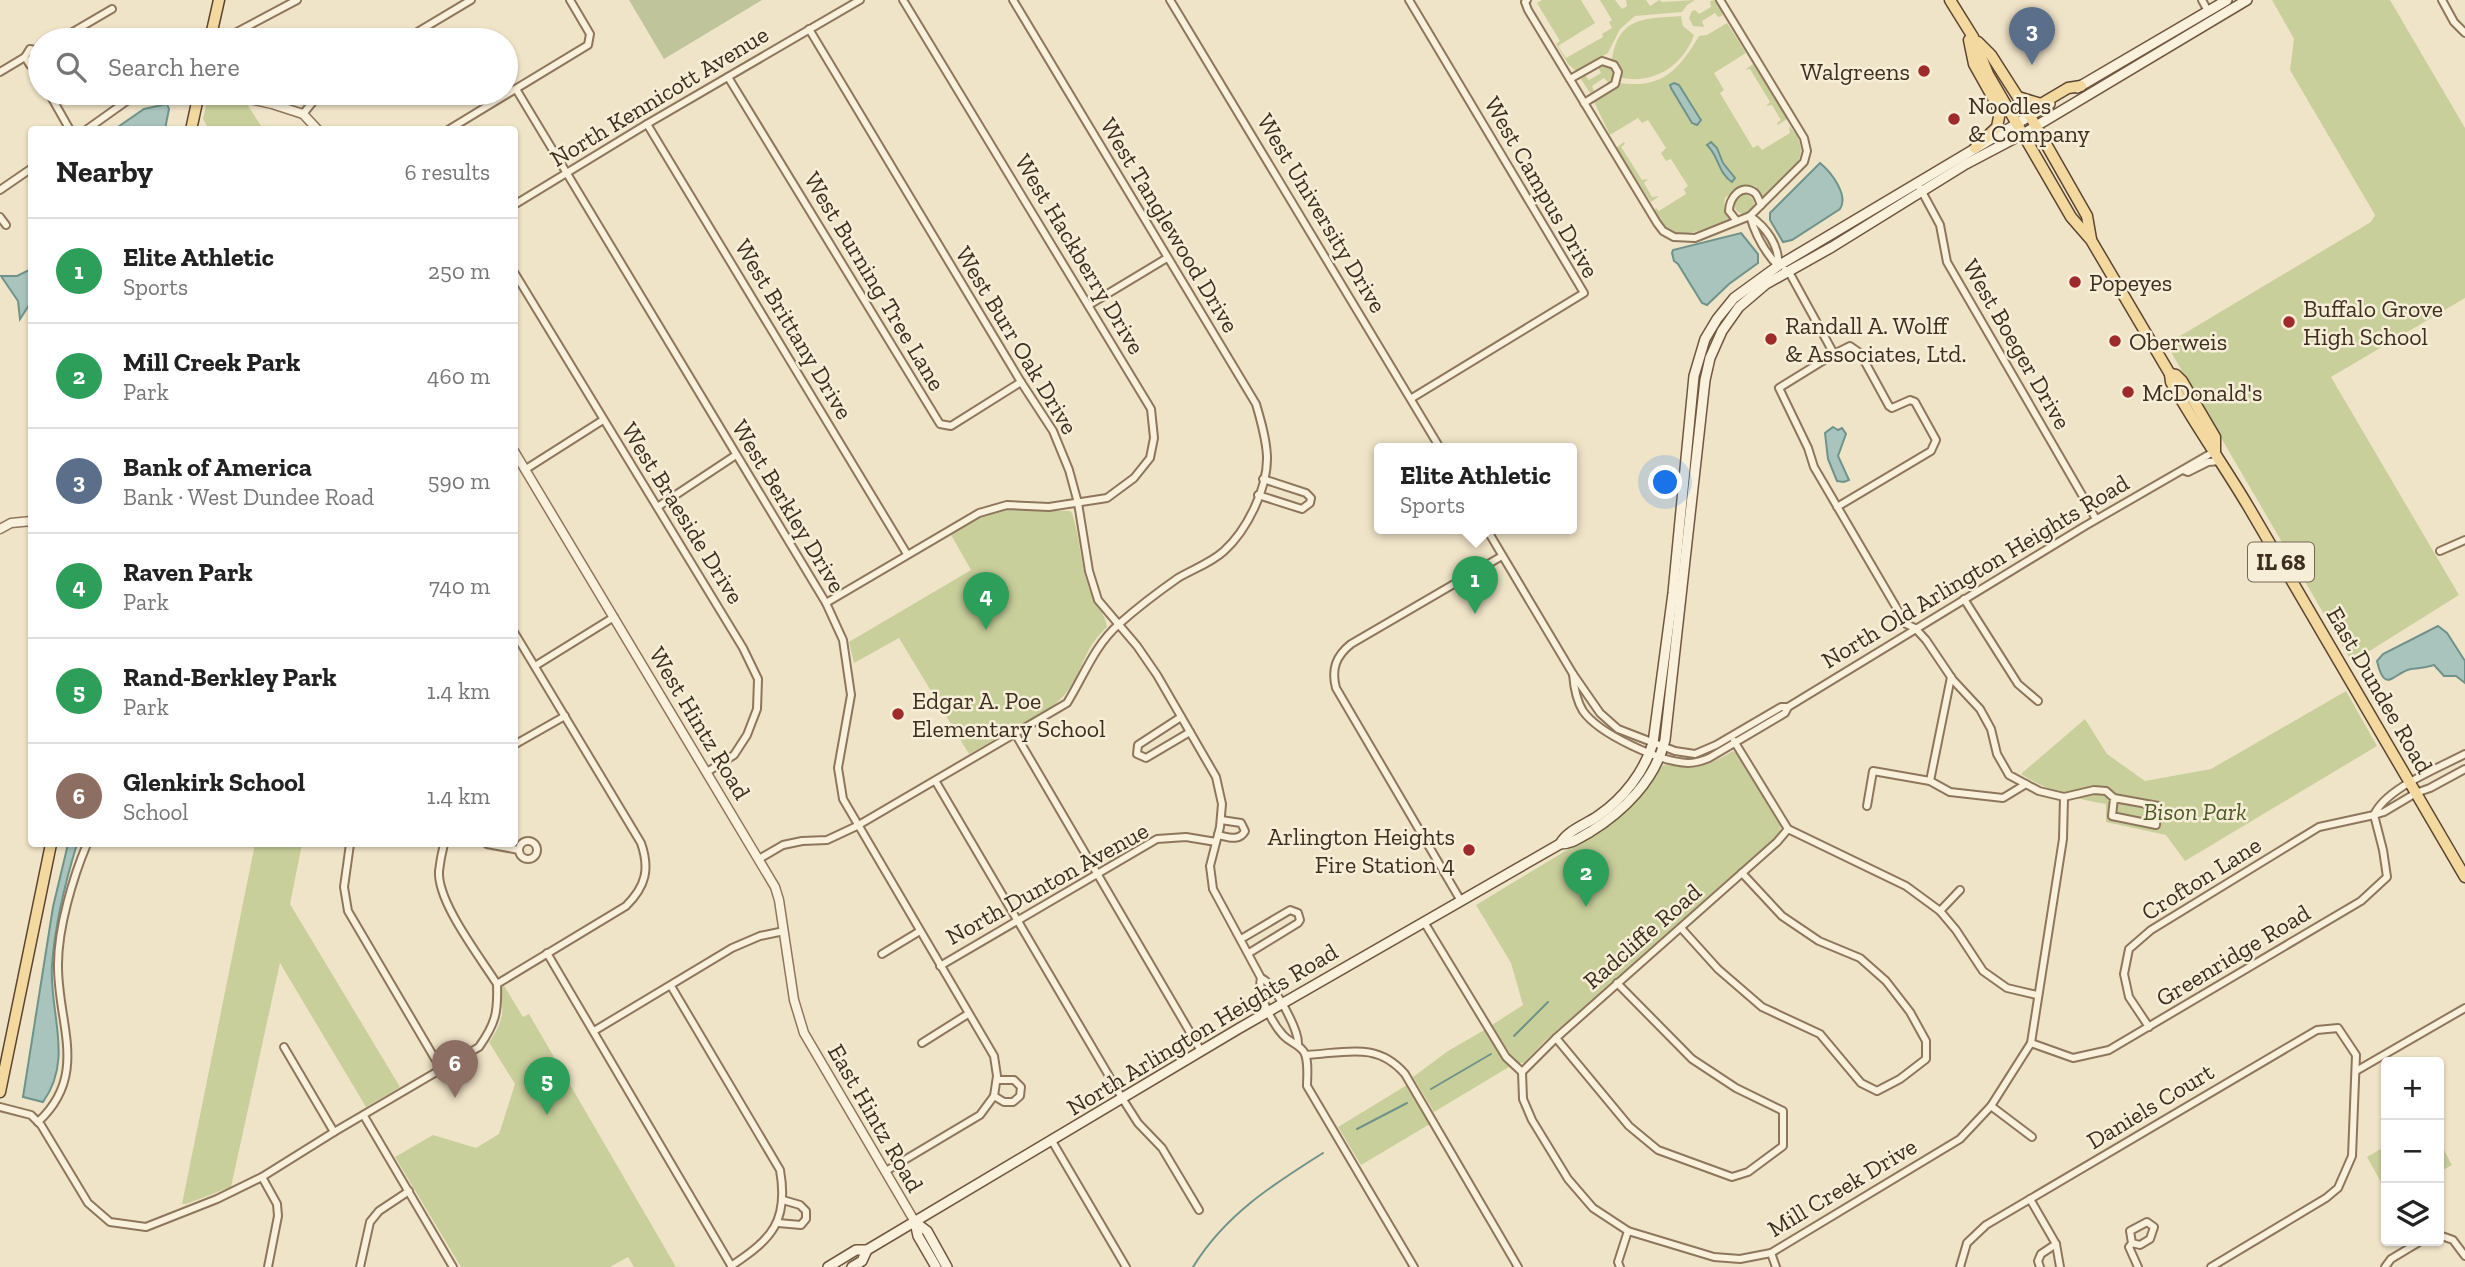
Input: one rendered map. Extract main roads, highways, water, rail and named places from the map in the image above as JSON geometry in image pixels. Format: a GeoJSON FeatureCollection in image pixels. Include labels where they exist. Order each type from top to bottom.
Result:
{"type":"FeatureCollection","features":[{"type":"Feature","properties":{"kind":"main road"},"geometry":{"type":"LineString","coordinates":[[213,28],[219,0]]}},
{"type":"Feature","properties":{"kind":"main road","name":"IL 68"},"geometry":{"type":"LineString","coordinates":[[1950,0],[1973,37],[1988,74],[2017,123]]}},
{"type":"Feature","properties":{"kind":"main road","name":"North Arlington Heights Road"},"geometry":{"type":"LineString","coordinates":[[1560,844],[1570,844],[1616,814],[1634,797],[1662,751],[1672,693],[1705,380],[1710,358],[1722,331],[1739,307],[1766,284],[1920,188],[1975,148],[2227,0]]}},
{"type":"Feature","properties":{"kind":"main road","name":"North Arlington Heights Road"},"geometry":{"type":"LineString","coordinates":[[828,1267],[856,1250],[867,1250],[915,1223],[1281,1003],[1560,844],[1565,836],[1599,815],[1623,794],[1636,779],[1651,747],[1673,593],[1697,359],[1705,339],[1728,303],[1778,266],[2023,134],[2247,0]]}},
{"type":"Feature","properties":{"kind":"main road"},"geometry":{"type":"LineString","coordinates":[[1966,26],[1974,64],[1997,106],[1999,117],[1997,127],[1975,148]]}},
{"type":"Feature","properties":{"kind":"main road","name":"IL 68"},"geometry":{"type":"LineString","coordinates":[[1973,37],[1991,55],[2030,116]]}},
{"type":"Feature","properties":{"kind":"main road"},"geometry":{"type":"LineString","coordinates":[[2017,97],[2041,104],[2068,88],[2081,86]]}},
{"type":"Feature","properties":{"kind":"main road"},"geometry":{"type":"LineString","coordinates":[[192,126],[196,105]]}},
{"type":"Feature","properties":{"kind":"main road","name":"East Dundee Road"},"geometry":{"type":"LineString","coordinates":[[2030,116],[2087,216],[2091,240]]}},
{"type":"Feature","properties":{"kind":"main road","name":"East Dundee Road"},"geometry":{"type":"LineString","coordinates":[[2017,123],[2071,216],[2091,240],[2170,374],[2171,382],[2206,443],[2221,461],[2465,877]]}},
{"type":"Feature","properties":{"kind":"main road"},"geometry":{"type":"LineString","coordinates":[[0,1092],[50,847]]}},
{"type":"Feature","properties":{"kind":"main road","name":"East Hintz Road"},"geometry":{"type":"LineString","coordinates":[[915,1223],[918,1236],[936,1267]]}},
{"type":"Feature","properties":{"kind":"main road","name":"East Hintz Road"},"geometry":{"type":"LineString","coordinates":[[915,1223],[927,1231],[947,1267]]}},
{"type":"Feature","properties":{"kind":"main road","name":"North Arlington Heights Road"},"geometry":{"type":"LineString","coordinates":[[852,1267],[862,1261],[867,1250]]}},
{"type":"Feature","properties":{"kind":"water"},"geometry":{"type":"Polygon","coordinates":[[[1670,85],[1679,85],[1701,120],[1697,125],[1692,123],[1671,88],[1670,85]]]}},
{"type":"Feature","properties":{"kind":"water"},"geometry":{"type":"Polygon","coordinates":[[[167,105],[166,126],[119,126],[144,109],[167,105]]]}},
{"type":"Feature","properties":{"kind":"water"},"geometry":{"type":"Polygon","coordinates":[[[1711,142],[1735,178],[1732,182],[1724,174],[1707,145],[1711,142]]]}},
{"type":"Feature","properties":{"kind":"water"},"geometry":{"type":"Polygon","coordinates":[[[1820,163],[1834,178],[1841,191],[1840,209],[1792,240],[1783,242],[1770,220],[1770,213],[1820,163]]]}},
{"type":"Feature","properties":{"kind":"water"},"geometry":{"type":"Polygon","coordinates":[[[1741,233],[1758,254],[1758,263],[1729,284],[1707,305],[1702,303],[1674,261],[1673,250],[1741,233]]]}},
{"type":"Feature","properties":{"kind":"water"},"geometry":{"type":"Polygon","coordinates":[[[28,270],[28,307],[20,319],[18,301],[1,276],[17,276],[28,270]]]}},
{"type":"Feature","properties":{"kind":"water"},"geometry":{"type":"Polygon","coordinates":[[[1833,427],[1838,430],[1842,428],[1846,434],[1838,456],[1849,480],[1844,482],[1837,481],[1828,459],[1825,433],[1833,427]]]}},
{"type":"Feature","properties":{"kind":"water"},"geometry":{"type":"Polygon","coordinates":[[[2438,626],[2447,633],[2465,661],[2465,683],[2456,676],[2444,676],[2434,665],[2411,669],[2387,680],[2383,677],[2377,661],[2383,654],[2438,626]]]}},
{"type":"Feature","properties":{"kind":"water"},"geometry":{"type":"Polygon","coordinates":[[[67,847],[76,847],[55,934],[52,983],[59,1052],[52,1086],[43,1102],[23,1097],[53,907],[67,847]]]}},
{"type":"Feature","properties":{"kind":"waterway"},"geometry":{"type":"LineString","coordinates":[[1514,1036],[1548,1002]]}},
{"type":"Feature","properties":{"kind":"waterway"},"geometry":{"type":"LineString","coordinates":[[1431,1089],[1491,1054]]}},
{"type":"Feature","properties":{"kind":"waterway"},"geometry":{"type":"LineString","coordinates":[[1357,1129],[1407,1103]]}},
{"type":"Feature","properties":{"kind":"waterway"},"geometry":{"type":"LineString","coordinates":[[1193,1267],[1206,1248],[1235,1217],[1268,1189],[1323,1153]]}},
{"type":"Feature","properties":{"kind":"place","name":"Bank of America"},"geometry":{"type":"Point","coordinates":[2032,65]}},
{"type":"Feature","properties":{"kind":"place","name":"Walgreens"},"geometry":{"type":"Point","coordinates":[1924,71]}},
{"type":"Feature","properties":{"kind":"place","name":"Noodles & Company"},"geometry":{"type":"Point","coordinates":[1954,119]}},
{"type":"Feature","properties":{"kind":"place","name":"Popeyes"},"geometry":{"type":"Point","coordinates":[2075,282]}},
{"type":"Feature","properties":{"kind":"place","name":"Buffalo Grove High School"},"geometry":{"type":"Point","coordinates":[2289,322]}},
{"type":"Feature","properties":{"kind":"place","name":"Randall A. Wolff & Associates, Ltd."},"geometry":{"type":"Point","coordinates":[1771,339]}},
{"type":"Feature","properties":{"kind":"place","name":"Oberweis"},"geometry":{"type":"Point","coordinates":[2115,341]}},
{"type":"Feature","properties":{"kind":"place","name":"McDonald's"},"geometry":{"type":"Point","coordinates":[2128,392]}},
{"type":"Feature","properties":{"kind":"place","name":"Elite Athletic"},"geometry":{"type":"Point","coordinates":[1475,614]}},
{"type":"Feature","properties":{"kind":"place","name":"Raven Park"},"geometry":{"type":"Point","coordinates":[986,630]}},
{"type":"Feature","properties":{"kind":"place","name":"Edgar A. Poe Elementary School"},"geometry":{"type":"Point","coordinates":[898,714]}},
{"type":"Feature","properties":{"kind":"place","name":"Arlington Heights Fire Station 4"},"geometry":{"type":"Point","coordinates":[1469,850]}},
{"type":"Feature","properties":{"kind":"place","name":"Mill Creek Park"},"geometry":{"type":"Point","coordinates":[1586,907]}},
{"type":"Feature","properties":{"kind":"place","name":"Glenkirk School"},"geometry":{"type":"Point","coordinates":[455,1098]}},
{"type":"Feature","properties":{"kind":"place","name":"Rand-Berkley Park"},"geometry":{"type":"Point","coordinates":[547,1115]}},
{"type":"Feature","properties":{"kind":"park label","name":"Bison Park"},"geometry":{"type":"Point","coordinates":[2195,811]}}]}
